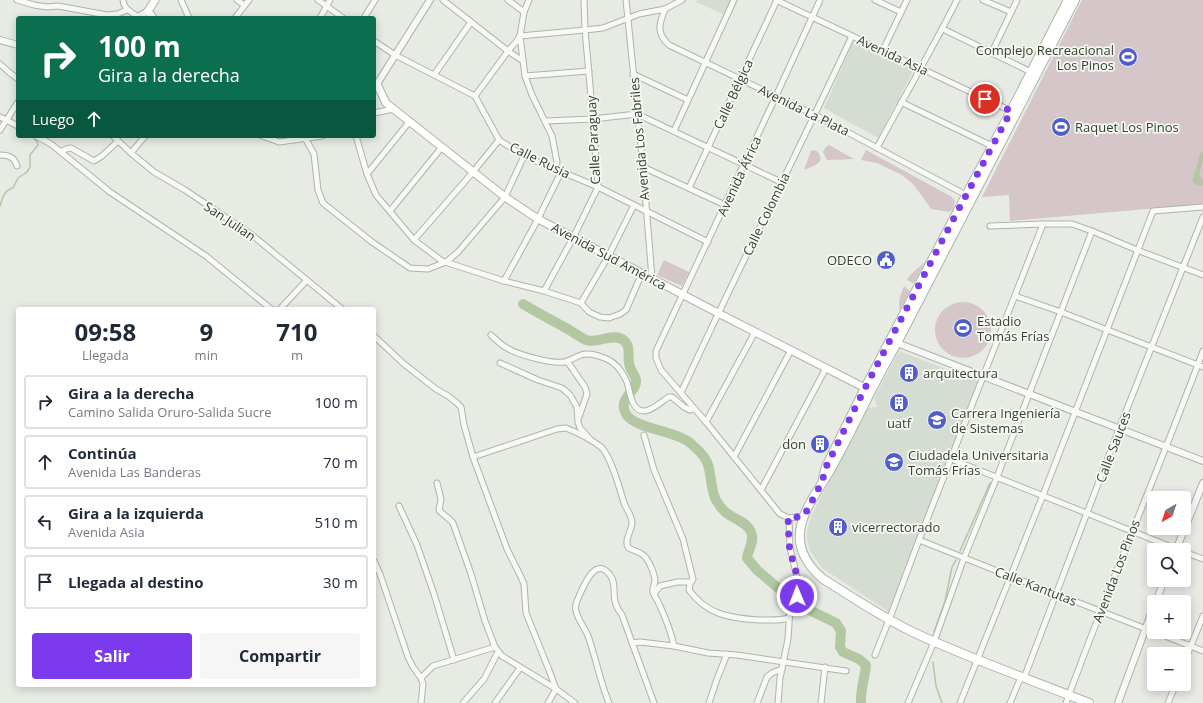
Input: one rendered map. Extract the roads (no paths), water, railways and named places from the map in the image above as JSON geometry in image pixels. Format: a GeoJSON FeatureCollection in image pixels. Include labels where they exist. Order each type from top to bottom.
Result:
{"type":"FeatureCollection","features":[{"type":"Feature","properties":{"kind":"main road"},"geometry":{"type":"LineString","coordinates":[[152,16],[148,11],[155,0]]}},
{"type":"Feature","properties":{"kind":"main road"},"geometry":{"type":"LineString","coordinates":[[868,389],[897,343],[992,146],[1068,0]]}},
{"type":"Feature","properties":{"kind":"main road"},"geometry":{"type":"LineString","coordinates":[[1075,0],[969,196],[868,389],[831,469],[822,482],[804,516],[800,531],[800,538],[808,564],[814,572],[889,620],[934,642],[1022,678],[1067,699],[1089,703]]}},
{"type":"Feature","properties":{"kind":"main road","name":"Avenida Sud América"},"geometry":{"type":"LineString","coordinates":[[376,84],[386,103],[505,198],[538,219],[868,389]]}},
{"type":"Feature","properties":{"kind":"street"},"geometry":{"type":"LineString","coordinates":[[17,0],[34,5],[47,7],[58,6],[107,15],[117,14],[127,10]]}},
{"type":"Feature","properties":{"kind":"street"},"geometry":{"type":"LineString","coordinates":[[124,0],[124,5],[127,10],[134,16]]}},
{"type":"Feature","properties":{"kind":"street"},"geometry":{"type":"LineString","coordinates":[[181,0],[188,16]]}},
{"type":"Feature","properties":{"kind":"street"},"geometry":{"type":"LineString","coordinates":[[237,0],[244,5]]}},
{"type":"Feature","properties":{"kind":"street"},"geometry":{"type":"LineString","coordinates":[[236,16],[248,0]]}},
{"type":"Feature","properties":{"kind":"street"},"geometry":{"type":"LineString","coordinates":[[318,0],[340,16]]}},
{"type":"Feature","properties":{"kind":"street"},"geometry":{"type":"LineString","coordinates":[[321,16],[330,0]]}},
{"type":"Feature","properties":{"kind":"street"},"geometry":{"type":"LineString","coordinates":[[365,16],[375,0]]}},
{"type":"Feature","properties":{"kind":"street"},"geometry":{"type":"LineString","coordinates":[[376,84],[430,0]]}},
{"type":"Feature","properties":{"kind":"street"},"geometry":{"type":"LineString","coordinates":[[443,0],[523,61]]}},
{"type":"Feature","properties":{"kind":"street"},"geometry":{"type":"LineString","coordinates":[[508,0],[524,12]]}},
{"type":"Feature","properties":{"kind":"street"},"geometry":{"type":"LineString","coordinates":[[504,281],[538,219],[559,171],[552,136],[532,95],[525,76],[520,36],[524,12],[530,0]]}},
{"type":"Feature","properties":{"kind":"street","name":"Calle Paraguay"},"geometry":{"type":"LineString","coordinates":[[544,291],[573,238],[598,187],[585,30],[584,0]]}},
{"type":"Feature","properties":{"kind":"street","name":"Avenida Los Fabriles"},"geometry":{"type":"LineString","coordinates":[[626,0],[643,167],[652,278]]}},
{"type":"Feature","properties":{"kind":"street"},"geometry":{"type":"LineString","coordinates":[[520,36],[603,28],[638,14],[665,9],[682,0]]}},
{"type":"Feature","properties":{"kind":"street"},"geometry":{"type":"LineString","coordinates":[[674,131],[734,0]]}},
{"type":"Feature","properties":{"kind":"street","name":"Avenida Asia"},"geometry":{"type":"LineString","coordinates":[[777,0],[1011,111]]}},
{"type":"Feature","properties":{"kind":"street","name":"Calle Bélgica"},"geometry":{"type":"LineString","coordinates":[[689,188],[777,0]]}},
{"type":"Feature","properties":{"kind":"street","name":"Avenida África"},"geometry":{"type":"LineString","coordinates":[[681,393],[661,370],[656,358],[656,351],[820,0]]}},
{"type":"Feature","properties":{"kind":"street"},"geometry":{"type":"LineString","coordinates":[[875,0],[901,12]]}},
{"type":"Feature","properties":{"kind":"street"},"geometry":{"type":"LineString","coordinates":[[883,50],[907,0]]}},
{"type":"Feature","properties":{"kind":"street"},"geometry":{"type":"LineString","coordinates":[[877,148],[957,0]]}},
{"type":"Feature","properties":{"kind":"street"},"geometry":{"type":"LineString","coordinates":[[983,0],[1012,12]]}},
{"type":"Feature","properties":{"kind":"street"},"geometry":{"type":"LineString","coordinates":[[992,52],[1017,0]]}},
{"type":"Feature","properties":{"kind":"street","name":"Avenida La Plata"},"geometry":{"type":"LineString","coordinates":[[665,9],[661,20],[659,33],[669,45],[815,115],[969,196]]}},
{"type":"Feature","properties":{"kind":"street"},"geometry":{"type":"LineString","coordinates":[[140,16],[148,11]]}},
{"type":"Feature","properties":{"kind":"street"},"geometry":{"type":"LineString","coordinates":[[434,75],[471,22]]}},
{"type":"Feature","properties":{"kind":"street"},"geometry":{"type":"LineString","coordinates":[[943,28],[1031,72]]}},
{"type":"Feature","properties":{"kind":"street"},"geometry":{"type":"LineString","coordinates":[[376,41],[395,55],[475,96],[520,36]]}},
{"type":"Feature","properties":{"kind":"street","name":"Calle Colombia"},"geometry":{"type":"LineString","coordinates":[[681,393],[852,36]]}},
{"type":"Feature","properties":{"kind":"street"},"geometry":{"type":"LineString","coordinates":[[0,40],[16,44]]}},
{"type":"Feature","properties":{"kind":"street"},"geometry":{"type":"LineString","coordinates":[[0,64],[16,76]]}},
{"type":"Feature","properties":{"kind":"street"},"geometry":{"type":"LineString","coordinates":[[525,76],[589,71]]}},
{"type":"Feature","properties":{"kind":"street"},"geometry":{"type":"LineString","coordinates":[[633,74],[688,100]]}},
{"type":"Feature","properties":{"kind":"street","name":"Calle Rusia"},"geometry":{"type":"LineString","coordinates":[[475,96],[499,140],[524,156],[598,187],[708,242]]}},
{"type":"Feature","properties":{"kind":"street"},"geometry":{"type":"LineString","coordinates":[[901,102],[992,146]]}},
{"type":"Feature","properties":{"kind":"street"},"geometry":{"type":"LineString","coordinates":[[0,130],[16,105]]}},
{"type":"Feature","properties":{"kind":"street"},"geometry":{"type":"LineString","coordinates":[[376,113],[394,109]]}},
{"type":"Feature","properties":{"kind":"street"},"geometry":{"type":"LineString","coordinates":[[546,121],[593,119],[637,114],[781,182]]}},
{"type":"Feature","properties":{"kind":"street"},"geometry":{"type":"LineString","coordinates":[[0,117],[16,125]]}},
{"type":"Feature","properties":{"kind":"street"},"geometry":{"type":"LineString","coordinates":[[367,174],[410,122]]}},
{"type":"Feature","properties":{"kind":"street"},"geometry":{"type":"LineString","coordinates":[[40,138],[51,144],[110,192],[206,256],[269,307]]}},
{"type":"Feature","properties":{"kind":"street","name":"San Julian"},"geometry":{"type":"LineString","coordinates":[[115,138],[154,172],[185,190],[252,235],[340,307]]}},
{"type":"Feature","properties":{"kind":"street"},"geometry":{"type":"LineString","coordinates":[[131,153],[143,138]]}},
{"type":"Feature","properties":{"kind":"street"},"geometry":{"type":"LineString","coordinates":[[268,138],[279,142],[305,138],[314,154],[318,190],[323,203],[372,242],[410,268],[428,269],[446,262],[458,252],[505,198],[524,156]]}},
{"type":"Feature","properties":{"kind":"street"},"geometry":{"type":"LineString","coordinates":[[357,138],[367,174],[376,195],[414,240],[442,261],[504,281],[544,291],[581,303],[589,312],[600,317],[609,318],[626,310],[642,273]]}},
{"type":"Feature","properties":{"kind":"street"},"geometry":{"type":"LineString","coordinates":[[414,240],[499,140]]}},
{"type":"Feature","properties":{"kind":"street"},"geometry":{"type":"LineString","coordinates":[[61,152],[71,148],[94,161],[98,160],[118,141]]}},
{"type":"Feature","properties":{"kind":"street"},"geometry":{"type":"LineString","coordinates":[[390,211],[442,148]]}},
{"type":"Feature","properties":{"kind":"street"},"geometry":{"type":"LineString","coordinates":[[0,155],[8,155],[13,158],[17,166]]}},
{"type":"Feature","properties":{"kind":"street"},"geometry":{"type":"LineString","coordinates":[[643,167],[725,205]]}},
{"type":"Feature","properties":{"kind":"street"},"geometry":{"type":"LineString","coordinates":[[581,303],[609,255],[634,205]]}},
{"type":"Feature","properties":{"kind":"street"},"geometry":{"type":"LineString","coordinates":[[960,703],[1043,495],[1153,211],[1203,207]]}},
{"type":"Feature","properties":{"kind":"street","name":"Calle Sauces"},"geometry":{"type":"LineString","coordinates":[[1010,703],[1022,678],[1088,514],[1119,429],[1203,217]]}},
{"type":"Feature","properties":{"kind":"street"},"geometry":{"type":"LineString","coordinates":[[875,655],[1043,224]]}},
{"type":"Feature","properties":{"kind":"street"},"geometry":{"type":"LineString","coordinates":[[990,226],[1072,224],[1203,275]]}},
{"type":"Feature","properties":{"kind":"street"},"geometry":{"type":"LineString","coordinates":[[908,703],[934,642],[964,558],[997,477],[1092,231]]}},
{"type":"Feature","properties":{"kind":"street"},"geometry":{"type":"LineString","coordinates":[[282,307],[307,280]]}},
{"type":"Feature","properties":{"kind":"street"},"geometry":{"type":"LineString","coordinates":[[1015,296],[1061,312],[1200,366]]}},
{"type":"Feature","properties":{"kind":"street"},"geometry":{"type":"LineString","coordinates":[[706,422],[755,332]]}},
{"type":"Feature","properties":{"kind":"street"},"geometry":{"type":"LineString","coordinates":[[491,335],[508,349],[532,358],[559,363],[586,354],[612,361],[622,373],[632,401],[639,410],[645,411],[651,409],[669,397],[672,397],[690,410],[694,409]]}},
{"type":"Feature","properties":{"kind":"street"},"geometry":{"type":"LineString","coordinates":[[376,338],[404,364],[436,389],[448,396],[461,408],[473,457],[507,549],[524,584],[526,613],[556,689],[548,703]]}},
{"type":"Feature","properties":{"kind":"street"},"geometry":{"type":"LineString","coordinates":[[897,343],[1203,461]]}},
{"type":"Feature","properties":{"kind":"street"},"geometry":{"type":"LineString","coordinates":[[734,457],[791,350]]}},
{"type":"Feature","properties":{"kind":"street","name":"Avenida Los Pinos"},"geometry":{"type":"LineString","coordinates":[[1067,699],[1100,611],[1200,366],[1203,351]]}},
{"type":"Feature","properties":{"kind":"street"},"geometry":{"type":"LineString","coordinates":[[567,361],[585,387],[586,394],[578,420]]}},
{"type":"Feature","properties":{"kind":"street"},"geometry":{"type":"LineString","coordinates":[[500,363],[538,380],[562,388],[575,402],[580,428],[593,443]]}},
{"type":"Feature","properties":{"kind":"street"},"geometry":{"type":"LineString","coordinates":[[761,490],[826,368]]}},
{"type":"Feature","properties":{"kind":"street"},"geometry":{"type":"LineString","coordinates":[[681,393],[780,514],[788,518],[804,516]]}},
{"type":"Feature","properties":{"kind":"street"},"geometry":{"type":"LineString","coordinates":[[473,457],[558,429],[566,428],[601,448],[606,454],[613,470],[624,504],[631,518],[631,529],[627,540],[627,545],[629,548],[638,551],[645,556],[649,564],[655,582],[653,590],[654,594],[661,608],[674,646]]}},
{"type":"Feature","properties":{"kind":"street"},"geometry":{"type":"LineString","coordinates":[[644,435],[654,470],[683,540],[693,579],[689,590],[707,607],[719,614],[736,618],[779,621],[789,618]]}},
{"type":"Feature","properties":{"kind":"street"},"geometry":{"type":"LineString","coordinates":[[951,459],[1161,543]]}},
{"type":"Feature","properties":{"kind":"street"},"geometry":{"type":"LineString","coordinates":[[437,482],[441,498],[439,510],[453,523],[496,650],[502,656],[556,689],[575,703]]}},
{"type":"Feature","properties":{"kind":"street"},"geometry":{"type":"LineString","coordinates":[[1181,543],[1203,483]]}},
{"type":"Feature","properties":{"kind":"street"},"geometry":{"type":"LineString","coordinates":[[399,506],[420,552],[454,660]]}},
{"type":"Feature","properties":{"kind":"street"},"geometry":{"type":"LineString","coordinates":[[778,703],[780,678],[788,638],[791,604],[797,596],[799,590],[790,548],[788,518]]}},
{"type":"Feature","properties":{"kind":"street","name":"Calle Kantutas"},"geometry":{"type":"LineString","coordinates":[[919,540],[1145,628]]}},
{"type":"Feature","properties":{"kind":"street"},"geometry":{"type":"LineString","coordinates":[[1191,555],[1203,559]]}},
{"type":"Feature","properties":{"kind":"street"},"geometry":{"type":"LineString","coordinates":[[376,565],[408,657],[412,667],[421,678],[423,684],[421,703]]}},
{"type":"Feature","properties":{"kind":"street"},"geometry":{"type":"LineString","coordinates":[[609,703],[604,692],[587,635],[575,610],[585,582],[590,574],[596,569],[600,568],[611,575],[615,602],[622,615],[654,703]]}},
{"type":"Feature","properties":{"kind":"street"},"geometry":{"type":"LineString","coordinates":[[654,594],[660,586],[677,582],[691,582]]}},
{"type":"Feature","properties":{"kind":"street"},"geometry":{"type":"LineString","coordinates":[[1191,646],[1203,616]]}},
{"type":"Feature","properties":{"kind":"street"},"geometry":{"type":"LineString","coordinates":[[1118,703],[1147,623]]}},
{"type":"Feature","properties":{"kind":"street","name":"Calle Kantutas"},"geometry":{"type":"LineString","coordinates":[[1172,639],[1203,651]]}},
{"type":"Feature","properties":{"kind":"street"},"geometry":{"type":"LineString","coordinates":[[632,643],[640,642],[674,646],[708,653],[783,661],[846,671]]}},
{"type":"Feature","properties":{"kind":"street"},"geometry":{"type":"LineString","coordinates":[[421,678],[433,666],[496,650]]}},
{"type":"Feature","properties":{"kind":"street"},"geometry":{"type":"LineString","coordinates":[[463,703],[484,679],[496,650]]}},
{"type":"Feature","properties":{"kind":"street"},"geometry":{"type":"LineString","coordinates":[[709,703],[727,654]]}},
{"type":"Feature","properties":{"kind":"street"},"geometry":{"type":"LineString","coordinates":[[495,703],[520,668]]}},
{"type":"Feature","properties":{"kind":"street"},"geometry":{"type":"LineString","coordinates":[[820,703],[825,668]]}},
{"type":"Feature","properties":{"kind":"street"},"geometry":{"type":"LineString","coordinates":[[757,703],[767,677],[772,672],[782,669]]}},
{"type":"Feature","properties":{"kind":"street"},"geometry":{"type":"LineString","coordinates":[[1168,703],[1173,691]]}},
{"type":"Feature","properties":{"kind":"waterway"},"geometry":{"type":"LineString","coordinates":[[0,206],[5,193],[13,188],[18,178],[27,172],[30,167],[30,155],[38,145],[34,138]]}},
{"type":"Feature","properties":{"kind":"waterway"},"geometry":{"type":"LineString","coordinates":[[523,304],[586,340],[595,341],[618,337],[625,342],[628,349],[629,364],[636,381],[634,388],[625,400],[624,409],[626,414],[637,423],[682,438],[689,442],[702,454],[709,467],[714,496],[717,502],[724,511],[744,523],[751,532],[752,542],[747,558],[757,570],[801,606],[836,623],[841,631],[840,647],[843,652],[859,659],[866,665],[861,693],[861,703]]}},
{"type":"Feature","properties":{"kind":"waterway"},"geometry":{"type":"LineString","coordinates":[[960,551],[990,483]]}},
{"type":"Feature","properties":{"kind":"waterway"},"geometry":{"type":"LineString","coordinates":[[934,632],[945,601],[952,567],[956,560]]}},
{"type":"Feature","properties":{"kind":"waterway"},"geometry":{"type":"LineString","coordinates":[[933,662],[936,686],[942,703]]}},
{"type":"Feature","properties":{"kind":"place","name":"Complejo Recreacional Los Pinos"},"geometry":{"type":"Point","coordinates":[1128,57]}},
{"type":"Feature","properties":{"kind":"place","name":"Raquet Los Pinos"},"geometry":{"type":"Point","coordinates":[1061,127]}},
{"type":"Feature","properties":{"kind":"place","name":"ODECO"},"geometry":{"type":"Point","coordinates":[886,260]}},
{"type":"Feature","properties":{"kind":"place","name":"Estadio Tomás Frías"},"geometry":{"type":"Point","coordinates":[963,328]}},
{"type":"Feature","properties":{"kind":"place","name":"arquitectura"},"geometry":{"type":"Point","coordinates":[909,373]}},
{"type":"Feature","properties":{"kind":"place","name":"uatf"},"geometry":{"type":"Point","coordinates":[899,403]}},
{"type":"Feature","properties":{"kind":"place","name":"Carrera Ingeniería de Sistemas"},"geometry":{"type":"Point","coordinates":[937,420]}},
{"type":"Feature","properties":{"kind":"place","name":"don"},"geometry":{"type":"Point","coordinates":[820,444]}},
{"type":"Feature","properties":{"kind":"place","name":"Ciudadela Universitaria Tomás Frías"},"geometry":{"type":"Point","coordinates":[894,462]}},
{"type":"Feature","properties":{"kind":"place","name":"vicerrectorado"},"geometry":{"type":"Point","coordinates":[838,527]}}]}
